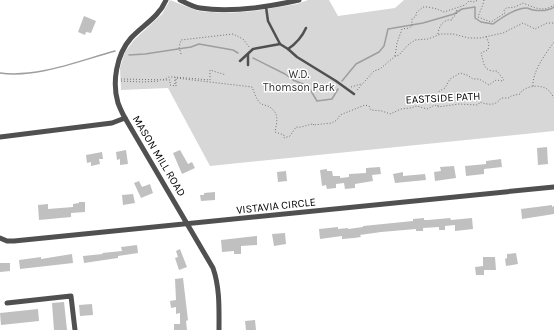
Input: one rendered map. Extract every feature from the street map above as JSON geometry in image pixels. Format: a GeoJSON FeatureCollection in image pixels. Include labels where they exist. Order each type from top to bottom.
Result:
{"type":"FeatureCollection","features":[{"type":"Feature","properties":{"kind":"street","name":"MASON MILL ROAD"},"geometry":{"type":"LineString","coordinates":[[166,0],[159,12],[131,38],[122,53],[118,67],[116,87],[118,104],[124,118],[213,268],[217,280],[219,330]]}},
{"type":"Feature","properties":{"kind":"street"},"geometry":{"type":"LineString","coordinates":[[180,0],[199,8],[226,10],[266,6],[299,0]]}},
{"type":"Feature","properties":{"kind":"street"},"geometry":{"type":"LineString","coordinates":[[0,137],[112,123],[124,118]]}},
{"type":"Feature","properties":{"kind":"street","name":"VISTAVIA CIRCLE"},"geometry":{"type":"LineString","coordinates":[[0,238],[14,242],[554,187]]}},
{"type":"Feature","properties":{"kind":"street"},"geometry":{"type":"LineString","coordinates":[[7,303],[71,296],[75,330]]}},
{"type":"Feature","properties":{"kind":"lane"},"geometry":{"type":"LineString","coordinates":[[266,6],[268,21],[280,44],[297,57],[354,94]]}},
{"type":"Feature","properties":{"kind":"lane"},"geometry":{"type":"LineString","coordinates":[[288,49],[296,44],[306,28]]}},
{"type":"Feature","properties":{"kind":"lane"},"geometry":{"type":"LineString","coordinates":[[240,61],[253,49],[280,44]]}},
{"type":"Feature","properties":{"kind":"lane"},"geometry":{"type":"LineString","coordinates":[[248,54],[248,65]]}},
{"type":"Feature","properties":{"kind":"path"},"geometry":{"type":"LineString","coordinates":[[395,56],[397,43],[402,29],[412,26],[412,19],[423,7],[433,7],[444,12],[457,9],[469,1],[474,2],[478,0]]}},
{"type":"Feature","properties":{"kind":"path"},"geometry":{"type":"LineString","coordinates":[[484,0],[481,6],[482,11],[478,17],[489,22],[495,20],[503,14],[506,8],[515,7],[523,3],[537,9],[548,9],[554,5]]}},
{"type":"Feature","properties":{"kind":"path"},"geometry":{"type":"LineString","coordinates":[[438,35],[440,26],[443,22],[452,20],[452,18],[456,15],[457,9]]}},
{"type":"Feature","properties":{"kind":"path"},"geometry":{"type":"LineString","coordinates":[[354,94],[361,84],[374,71],[380,69],[395,56],[399,55],[415,40],[428,39],[438,35],[453,34],[469,38],[480,38],[503,32],[523,23],[535,29],[547,23],[554,23]]}},
{"type":"Feature","properties":{"kind":"path"},"geometry":{"type":"LineString","coordinates":[[181,54],[179,47],[181,40],[233,34],[243,39],[248,46],[253,49]]}},
{"type":"Feature","properties":{"kind":"path"},"geometry":{"type":"LineString","coordinates":[[438,107],[438,92],[445,88],[449,80],[460,73],[473,79],[479,79],[489,85],[496,80],[504,80],[497,71],[492,72],[484,66],[481,53],[488,50],[489,44],[486,36]]}},
{"type":"Feature","properties":{"kind":"path"},"geometry":{"type":"LineString","coordinates":[[554,42],[539,63],[533,79],[533,87],[542,86],[548,90],[554,98]]}},
{"type":"Feature","properties":{"kind":"path"},"geometry":{"type":"LineString","coordinates":[[121,80],[143,82],[175,77],[210,80],[210,69],[226,75]]}},
{"type":"Feature","properties":{"kind":"path"},"geometry":{"type":"LineString","coordinates":[[175,77],[175,85]]}},
{"type":"Feature","properties":{"kind":"path","name":"EASTSIDE PATH"},"geometry":{"type":"LineString","coordinates":[[161,80],[170,80],[170,85],[176,86],[176,78],[252,87],[259,102],[269,107],[274,112],[278,122],[275,132],[284,135],[284,138],[290,136],[296,128],[312,124],[332,123],[337,120],[340,115],[365,105],[369,106],[372,110],[390,114],[401,109],[417,106],[427,109],[435,105],[438,107],[460,104],[478,105],[480,102],[492,105],[501,98],[509,98],[519,94],[522,90],[533,87]]}},
{"type":"Feature","properties":{"kind":"path"},"geometry":{"type":"LineString","coordinates":[[347,89],[361,84]]}},
{"type":"Feature","properties":{"kind":"green space","name":"W.D. Thomson Park"},"geometry":{"type":"Polygon","coordinates":[[[170,0],[198,11],[226,13],[255,11],[297,4],[308,0],[329,0],[338,16],[395,8],[404,0],[554,0],[554,131],[210,166],[168,88],[121,90],[120,68],[125,52],[134,40],[162,14],[170,0]]]}},
{"type":"Feature","properties":{"kind":"building"},"geometry":{"type":"Polygon","coordinates":[[[84,16],[96,21],[91,33],[86,32],[85,35],[78,32],[84,16]]]}},
{"type":"Feature","properties":{"kind":"building"},"geometry":{"type":"Polygon","coordinates":[[[547,147],[548,164],[538,165],[537,148],[547,147]]]}},
{"type":"Feature","properties":{"kind":"building"},"geometry":{"type":"Polygon","coordinates":[[[126,150],[128,164],[120,165],[120,159],[117,160],[116,152],[126,150]]]}},
{"type":"Feature","properties":{"kind":"building"},"geometry":{"type":"Polygon","coordinates":[[[180,150],[188,164],[192,162],[195,168],[182,174],[173,153],[180,150]]]}},
{"type":"Feature","properties":{"kind":"building"},"geometry":{"type":"Polygon","coordinates":[[[102,152],[103,159],[99,159],[100,164],[91,166],[91,162],[87,163],[86,155],[102,152]]]}},
{"type":"Feature","properties":{"kind":"building"},"geometry":{"type":"Polygon","coordinates":[[[501,159],[502,167],[484,169],[484,174],[466,176],[465,166],[486,164],[486,161],[501,159]]]}},
{"type":"Feature","properties":{"kind":"building"},"geometry":{"type":"Polygon","coordinates":[[[454,166],[456,178],[435,181],[434,172],[441,171],[440,167],[454,166]]]}},
{"type":"Feature","properties":{"kind":"building"},"geometry":{"type":"Polygon","coordinates":[[[380,167],[381,174],[372,175],[373,181],[355,184],[355,188],[345,189],[344,183],[336,184],[336,188],[327,189],[326,185],[322,186],[320,170],[327,169],[327,171],[332,171],[333,176],[340,176],[340,178],[349,177],[349,174],[366,173],[366,168],[380,167]]]}},
{"type":"Feature","properties":{"kind":"building"},"geometry":{"type":"Polygon","coordinates":[[[286,171],[287,181],[278,182],[277,172],[286,171]]]}},
{"type":"Feature","properties":{"kind":"building"},"geometry":{"type":"Polygon","coordinates":[[[403,172],[403,176],[425,174],[426,180],[395,183],[393,174],[403,172]]]}},
{"type":"Feature","properties":{"kind":"building"},"geometry":{"type":"Polygon","coordinates":[[[139,181],[142,187],[150,184],[153,193],[141,198],[134,183],[139,181]]]}},
{"type":"Feature","properties":{"kind":"building"},"geometry":{"type":"Polygon","coordinates":[[[215,192],[215,200],[201,201],[200,195],[215,192]]]}},
{"type":"Feature","properties":{"kind":"building"},"geometry":{"type":"Polygon","coordinates":[[[133,194],[135,203],[123,205],[122,195],[133,194]]]}},
{"type":"Feature","properties":{"kind":"building"},"geometry":{"type":"Polygon","coordinates":[[[85,202],[85,212],[71,213],[71,217],[39,220],[38,205],[48,204],[48,209],[73,207],[73,204],[85,202]]]}},
{"type":"Feature","properties":{"kind":"building"},"geometry":{"type":"Polygon","coordinates":[[[552,205],[552,207],[554,206],[554,214],[522,219],[521,209],[552,205]]]}},
{"type":"Feature","properties":{"kind":"building"},"geometry":{"type":"Polygon","coordinates":[[[424,218],[424,220],[450,218],[451,220],[472,218],[473,229],[455,231],[455,225],[445,226],[445,230],[439,230],[439,227],[423,228],[423,231],[416,231],[416,229],[360,235],[361,237],[354,238],[342,239],[342,236],[320,239],[319,229],[338,227],[338,229],[348,229],[413,221],[413,219],[424,218]]]}},
{"type":"Feature","properties":{"kind":"building"},"geometry":{"type":"Polygon","coordinates":[[[285,233],[286,244],[274,246],[272,234],[285,233]]]}},
{"type":"Feature","properties":{"kind":"building"},"geometry":{"type":"Polygon","coordinates":[[[257,236],[257,245],[241,246],[241,254],[234,254],[234,251],[222,252],[221,240],[257,236]]]}},
{"type":"Feature","properties":{"kind":"building"},"geometry":{"type":"Polygon","coordinates":[[[137,245],[138,253],[118,256],[118,258],[84,263],[83,256],[122,251],[121,247],[137,245]]]}},
{"type":"Feature","properties":{"kind":"building"},"geometry":{"type":"Polygon","coordinates":[[[180,249],[187,267],[179,270],[175,258],[178,257],[176,251],[180,249]]]}},
{"type":"Feature","properties":{"kind":"building"},"geometry":{"type":"Polygon","coordinates":[[[516,253],[518,264],[506,266],[505,259],[507,258],[507,254],[516,253]]]}},
{"type":"Feature","properties":{"kind":"building"},"geometry":{"type":"Polygon","coordinates":[[[72,254],[73,263],[20,269],[19,260],[41,257],[41,259],[72,254]]]}},
{"type":"Feature","properties":{"kind":"building"},"geometry":{"type":"Polygon","coordinates":[[[483,257],[495,257],[496,270],[484,270],[484,275],[476,275],[475,267],[483,266],[483,257]]]}},
{"type":"Feature","properties":{"kind":"building"},"geometry":{"type":"Polygon","coordinates":[[[0,263],[10,263],[10,271],[0,272],[0,263]]]}},
{"type":"Feature","properties":{"kind":"building"},"geometry":{"type":"Polygon","coordinates":[[[183,278],[188,320],[186,321],[187,330],[174,330],[174,324],[180,324],[180,313],[176,314],[176,307],[171,308],[170,301],[176,300],[175,279],[183,278]]]}},
{"type":"Feature","properties":{"kind":"building"},"geometry":{"type":"Polygon","coordinates":[[[64,302],[67,330],[54,330],[52,303],[64,302]]]}},
{"type":"Feature","properties":{"kind":"building"},"geometry":{"type":"Polygon","coordinates":[[[92,304],[93,315],[80,316],[79,305],[92,304]]]}},
{"type":"Feature","properties":{"kind":"building"},"geometry":{"type":"Polygon","coordinates":[[[38,309],[39,321],[1,325],[0,313],[38,309]]]}},
{"type":"Feature","properties":{"kind":"building"},"geometry":{"type":"Polygon","coordinates":[[[255,320],[256,330],[246,330],[245,321],[255,320]]]}},
{"type":"Feature","properties":{"kind":"waterway"},"geometry":{"type":"LineString","coordinates":[[342,81],[356,64],[379,52],[384,46],[388,29],[423,23],[454,14],[462,9],[475,7],[475,18],[481,22],[493,24],[509,13],[523,8],[538,11],[554,7]]}},
{"type":"Feature","properties":{"kind":"waterway"},"geometry":{"type":"LineString","coordinates":[[129,55],[191,47],[199,44],[233,50],[238,53]]}},
{"type":"Feature","properties":{"kind":"waterway"},"geometry":{"type":"LineString","coordinates":[[0,73],[14,74],[43,71],[115,51]]}},
{"type":"Feature","properties":{"kind":"waterway"},"geometry":{"type":"LineString","coordinates":[[253,58],[285,74],[293,80],[308,86],[317,101],[332,99],[338,89]]}}]}
